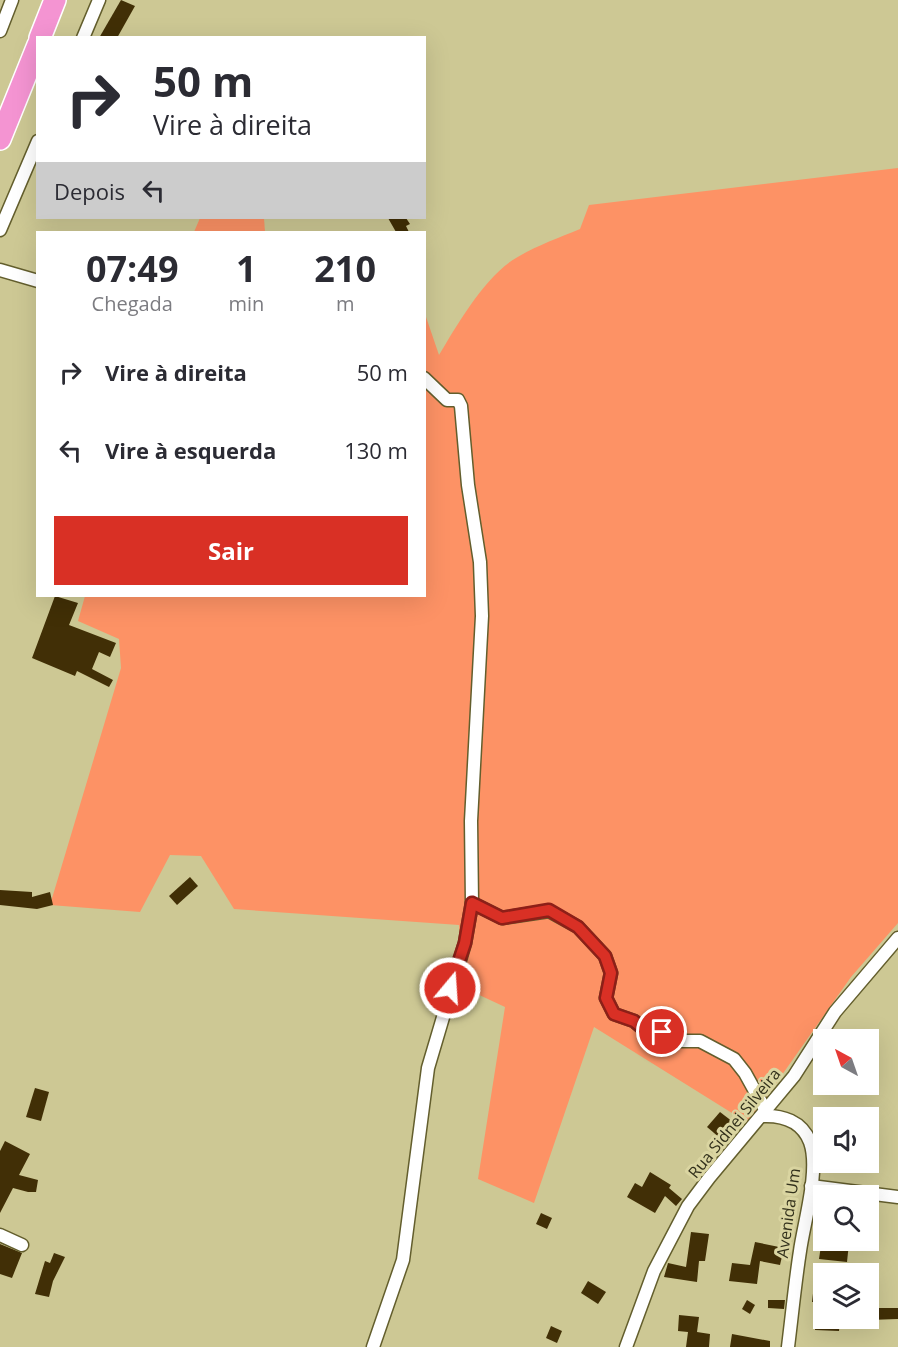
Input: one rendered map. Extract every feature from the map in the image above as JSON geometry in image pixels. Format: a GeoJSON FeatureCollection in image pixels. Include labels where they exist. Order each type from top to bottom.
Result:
{"type":"FeatureCollection","features":[{"type":"Feature","properties":{"kind":"highway"},"geometry":{"type":"LineString","coordinates":[[41,36],[55,0]]}},
{"type":"Feature","properties":{"kind":"highway"},"geometry":{"type":"LineString","coordinates":[[0,139],[36,50]]}},
{"type":"Feature","properties":{"kind":"street"},"geometry":{"type":"LineString","coordinates":[[0,31],[12,0]]}},
{"type":"Feature","properties":{"kind":"street"},"geometry":{"type":"LineString","coordinates":[[84,36],[99,0]]}},
{"type":"Feature","properties":{"kind":"street"},"geometry":{"type":"LineString","coordinates":[[0,230],[34,154]]}},
{"type":"Feature","properties":{"kind":"street"},"geometry":{"type":"LineString","coordinates":[[0,270],[36,281]]}},
{"type":"Feature","properties":{"kind":"street"},"geometry":{"type":"LineString","coordinates":[[373,1347],[403,1260],[428,1068],[465,943],[472,903],[471,821],[482,616],[480,562],[468,485],[461,406],[458,400],[443,398],[426,380]]}},
{"type":"Feature","properties":{"kind":"street"},"geometry":{"type":"LineString","coordinates":[[472,903],[502,918],[549,910],[572,923],[605,956],[611,973],[606,998],[614,1014],[634,1021],[646,1031],[655,1030],[673,1039],[700,1041],[734,1059],[745,1073],[764,1114]]}},
{"type":"Feature","properties":{"kind":"street","name":"Rua Sidnei Silveira"},"geometry":{"type":"LineString","coordinates":[[626,1347],[669,1238],[709,1178],[794,1076],[835,1012],[898,938]]}},
{"type":"Feature","properties":{"kind":"street","name":"Avenida Um"},"geometry":{"type":"LineString","coordinates":[[764,1114],[789,1119],[807,1135],[812,1155],[811,1186],[788,1347]]}},
{"type":"Feature","properties":{"kind":"street"},"geometry":{"type":"LineString","coordinates":[[811,1186],[898,1197]]}},
{"type":"Feature","properties":{"kind":"street"},"geometry":{"type":"LineString","coordinates":[[0,1235],[22,1245]]}},
{"type":"Feature","properties":{"kind":"shaded area"},"geometry":{"type":"Polygon","coordinates":[[[898,168],[898,923],[851,977],[748,1123],[594,1027],[534,1203],[478,1179],[505,1007],[460,986],[459,925],[234,909],[201,856],[170,855],[140,912],[50,905],[121,668],[119,639],[78,621],[85,597],[426,597],[426,317],[439,355],[473,302],[505,266],[547,242],[580,229],[589,205],[898,168]]]}},
{"type":"Feature","properties":{"kind":"shaded area"},"geometry":{"type":"Polygon","coordinates":[[[200,219],[264,219],[265,231],[194,231],[200,219]]]}},
{"type":"Feature","properties":{"kind":"building"},"geometry":{"type":"Polygon","coordinates":[[[121,0],[135,6],[118,36],[100,36],[121,0]]]}},
{"type":"Feature","properties":{"kind":"building"},"geometry":{"type":"Polygon","coordinates":[[[389,219],[407,219],[410,224],[406,226],[408,231],[395,231],[389,219]]]}},
{"type":"Feature","properties":{"kind":"building"},"geometry":{"type":"Polygon","coordinates":[[[55,597],[78,603],[69,625],[116,643],[110,657],[99,652],[92,669],[113,680],[109,687],[77,671],[75,676],[32,658],[55,597]]]}},
{"type":"Feature","properties":{"kind":"building"},"geometry":{"type":"Polygon","coordinates":[[[190,877],[198,886],[177,905],[169,896],[190,877]]]}},
{"type":"Feature","properties":{"kind":"building"},"geometry":{"type":"Polygon","coordinates":[[[0,890],[32,892],[32,897],[50,892],[53,905],[37,909],[0,905],[0,890]]]}},
{"type":"Feature","properties":{"kind":"building"},"geometry":{"type":"Polygon","coordinates":[[[35,1088],[49,1092],[41,1121],[26,1117],[35,1088]]]}},
{"type":"Feature","properties":{"kind":"building"},"geometry":{"type":"Polygon","coordinates":[[[720,1112],[733,1122],[720,1138],[707,1127],[720,1112]]]}},
{"type":"Feature","properties":{"kind":"building"},"geometry":{"type":"Polygon","coordinates":[[[5,1141],[30,1154],[19,1175],[38,1180],[36,1192],[13,1188],[0,1213],[0,1151],[5,1141]]]}},
{"type":"Feature","properties":{"kind":"building"},"geometry":{"type":"Polygon","coordinates":[[[650,1172],[671,1185],[669,1188],[682,1199],[676,1206],[665,1196],[655,1213],[627,1197],[635,1183],[642,1187],[650,1172]]]}},
{"type":"Feature","properties":{"kind":"building"},"geometry":{"type":"Polygon","coordinates":[[[541,1213],[552,1218],[547,1229],[536,1224],[541,1213]]]}},
{"type":"Feature","properties":{"kind":"building"},"geometry":{"type":"Polygon","coordinates":[[[691,1232],[709,1234],[705,1261],[699,1261],[697,1282],[664,1277],[668,1263],[686,1267],[691,1232]]]}},
{"type":"Feature","properties":{"kind":"building"},"geometry":{"type":"Polygon","coordinates":[[[755,1242],[784,1248],[780,1265],[760,1261],[757,1284],[729,1281],[732,1263],[750,1265],[755,1242]]]}},
{"type":"Feature","properties":{"kind":"building"},"geometry":{"type":"Polygon","coordinates":[[[0,1244],[22,1253],[12,1278],[0,1274],[0,1244]]]}},
{"type":"Feature","properties":{"kind":"building"},"geometry":{"type":"Polygon","coordinates":[[[820,1251],[848,1251],[847,1262],[819,1259],[820,1251]]]}},
{"type":"Feature","properties":{"kind":"building"},"geometry":{"type":"Polygon","coordinates":[[[54,1253],[65,1257],[53,1281],[49,1297],[35,1294],[45,1261],[50,1263],[54,1253]]]}},
{"type":"Feature","properties":{"kind":"building"},"geometry":{"type":"Polygon","coordinates":[[[588,1281],[606,1292],[598,1304],[581,1293],[588,1281]]]}},
{"type":"Feature","properties":{"kind":"building"},"geometry":{"type":"Polygon","coordinates":[[[747,1300],[755,1305],[750,1314],[742,1309],[747,1300]]]}},
{"type":"Feature","properties":{"kind":"building"},"geometry":{"type":"Polygon","coordinates":[[[768,1300],[785,1300],[784,1309],[768,1308],[768,1300]]]}},
{"type":"Feature","properties":{"kind":"building"},"geometry":{"type":"Polygon","coordinates":[[[879,1308],[898,1308],[898,1319],[879,1320],[879,1308]]]}},
{"type":"Feature","properties":{"kind":"building"},"geometry":{"type":"Polygon","coordinates":[[[679,1315],[699,1317],[697,1332],[710,1334],[709,1347],[686,1347],[688,1332],[678,1331],[679,1315]]]}},
{"type":"Feature","properties":{"kind":"building"},"geometry":{"type":"Polygon","coordinates":[[[551,1326],[562,1331],[557,1343],[546,1338],[551,1326]]]}},
{"type":"Feature","properties":{"kind":"building"},"geometry":{"type":"Polygon","coordinates":[[[815,1329],[839,1329],[839,1331],[815,1329]]]}},
{"type":"Feature","properties":{"kind":"building"},"geometry":{"type":"Polygon","coordinates":[[[732,1334],[770,1341],[770,1347],[730,1347],[732,1334]]]}},
{"type":"Feature","properties":{"kind":"route"},"geometry":{"type":"LineString","coordinates":[[450,988],[465,943],[472,903],[489,909],[502,918],[549,910],[578,927],[601,949],[611,973],[606,998],[614,1014],[634,1021],[646,1031],[662,1032]]}}]}
